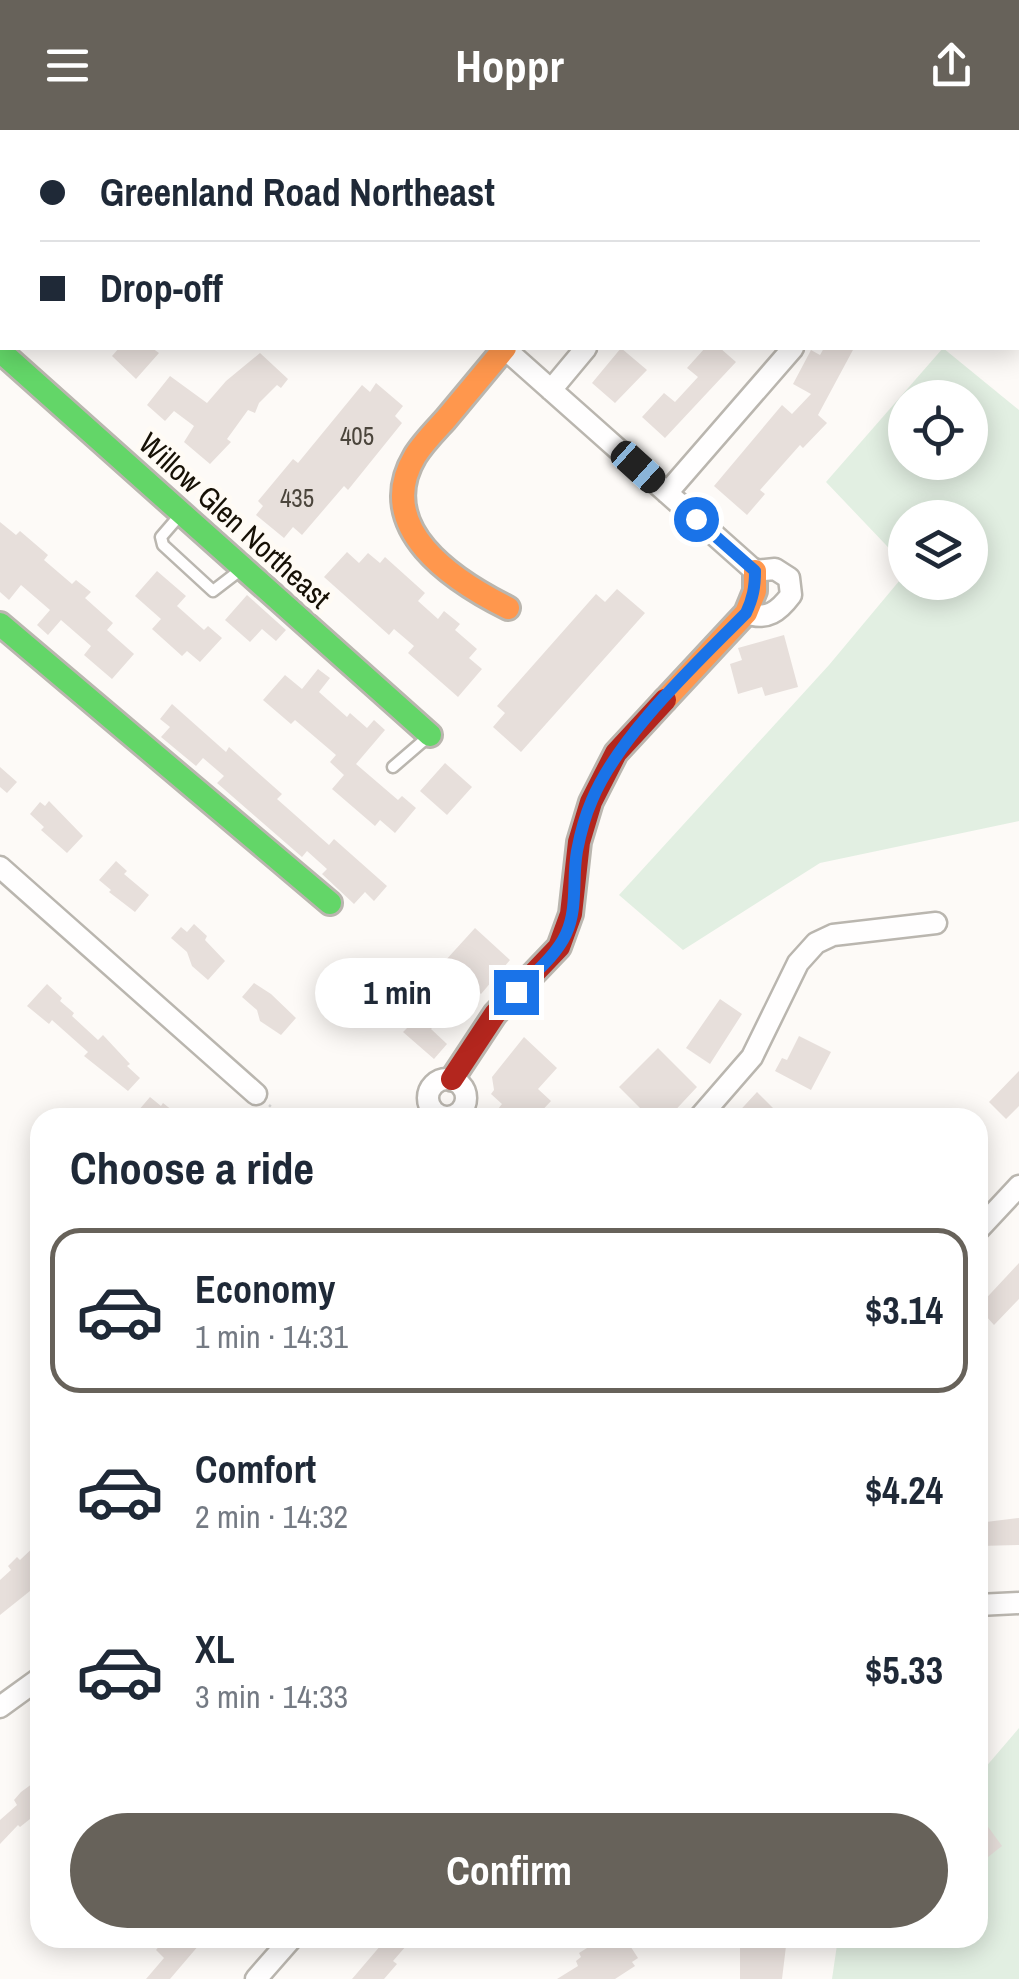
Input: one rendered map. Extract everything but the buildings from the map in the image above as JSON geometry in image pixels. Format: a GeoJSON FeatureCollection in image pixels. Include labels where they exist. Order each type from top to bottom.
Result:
{"type":"FeatureCollection","features":[{"type":"Feature","properties":{"kind":"street"},"geometry":{"type":"LineString","coordinates":[[502,350],[414,457],[405,475],[402,500],[407,525],[422,548],[479,594],[508,608]]}},
{"type":"Feature","properties":{"kind":"street"},"geometry":{"type":"LineString","coordinates":[[506,350],[755,571],[776,569],[789,578],[791,595],[780,609],[767,616],[746,613]]}},
{"type":"Feature","properties":{"kind":"street"},"geometry":{"type":"LineString","coordinates":[[552,390],[584,350]]}},
{"type":"Feature","properties":{"kind":"street"},"geometry":{"type":"LineString","coordinates":[[667,492],[791,350]]}},
{"type":"Feature","properties":{"kind":"street","name":"Willow Glen Northeast"},"geometry":{"type":"LineString","coordinates":[[0,351],[430,735]]}},
{"type":"Feature","properties":{"kind":"street"},"geometry":{"type":"LineString","coordinates":[[452,1079],[496,1014],[559,947],[566,934],[573,915],[577,852],[590,803],[616,753],[746,613],[755,591],[755,571]]}},
{"type":"Feature","properties":{"kind":"street"},"geometry":{"type":"LineString","coordinates":[[0,624],[330,903]]}},
{"type":"Feature","properties":{"kind":"street"},"geometry":{"type":"LineString","coordinates":[[0,868],[256,1094]]}},
{"type":"Feature","properties":{"kind":"street"},"geometry":{"type":"LineString","coordinates":[[708,1108],[752,1057],[798,964],[816,943],[833,935],[936,923]]}},
{"type":"Feature","properties":{"kind":"street"},"geometry":{"type":"LineString","coordinates":[[452,1079],[466,1094],[463,1108]]}},
{"type":"Feature","properties":{"kind":"street"},"geometry":{"type":"LineString","coordinates":[[432,1108],[428,1105],[428,1091],[432,1085],[438,1080],[452,1079]]}},
{"type":"Feature","properties":{"kind":"street"},"geometry":{"type":"LineString","coordinates":[[988,1219],[1019,1186]]}},
{"type":"Feature","properties":{"kind":"street"},"geometry":{"type":"LineString","coordinates":[[988,1605],[1019,1603]]}},
{"type":"Feature","properties":{"kind":"street"},"geometry":{"type":"LineString","coordinates":[[0,1707],[30,1685]]}},
{"type":"Feature","properties":{"kind":"street"},"geometry":{"type":"LineString","coordinates":[[256,1979],[283,1948]]}},
{"type":"Feature","properties":{"kind":"lane"},"geometry":{"type":"LineString","coordinates":[[182,513],[161,537],[163,545],[213,591],[244,568]]}},
{"type":"Feature","properties":{"kind":"lane"},"geometry":{"type":"LineString","coordinates":[[392,766],[430,735]]}},
{"type":"Feature","properties":{"kind":"green space"},"geometry":{"type":"Polygon","coordinates":[[[945,350],[982,380],[915,380],[945,350]]]}},
{"type":"Feature","properties":{"kind":"green space"},"geometry":{"type":"Polygon","coordinates":[[[988,385],[1019,410],[1019,821],[820,863],[683,950],[619,895],[829,665],[888,594],[888,600],[988,600],[988,500],[888,500],[888,547],[826,482],[888,411],[888,480],[988,480],[988,385]]]}},
{"type":"Feature","properties":{"kind":"green space"},"geometry":{"type":"Polygon","coordinates":[[[1019,1728],[1019,1979],[832,1979],[837,1948],[988,1948],[988,1764],[1019,1728]]]}},
{"type":"Feature","properties":{"kind":"traffic: fast"},"geometry":{"type":"LineString","coordinates":[[0,351],[430,735]]}},
{"type":"Feature","properties":{"kind":"traffic: fast"},"geometry":{"type":"LineString","coordinates":[[0,624],[330,903]]}},
{"type":"Feature","properties":{"kind":"traffic: slow"},"geometry":{"type":"LineString","coordinates":[[503,350],[415,456],[404,482],[404,506],[411,529],[425,549],[465,583],[508,608]]}},
{"type":"Feature","properties":{"kind":"traffic: slow"},"geometry":{"type":"LineString","coordinates":[[665,700],[746,613],[755,591],[755,571]]}},
{"type":"Feature","properties":{"kind":"traffic: jam"},"geometry":{"type":"LineString","coordinates":[[452,1079],[495,1014],[559,947],[571,914],[579,842],[591,802],[616,753],[665,700]]}},
{"type":"Feature","properties":{"kind":"route"},"geometry":{"type":"LineString","coordinates":[[516,992],[559,947],[566,934],[573,915],[577,852],[590,803],[616,753],[746,613],[755,591],[755,571],[696,519]]}}]}
